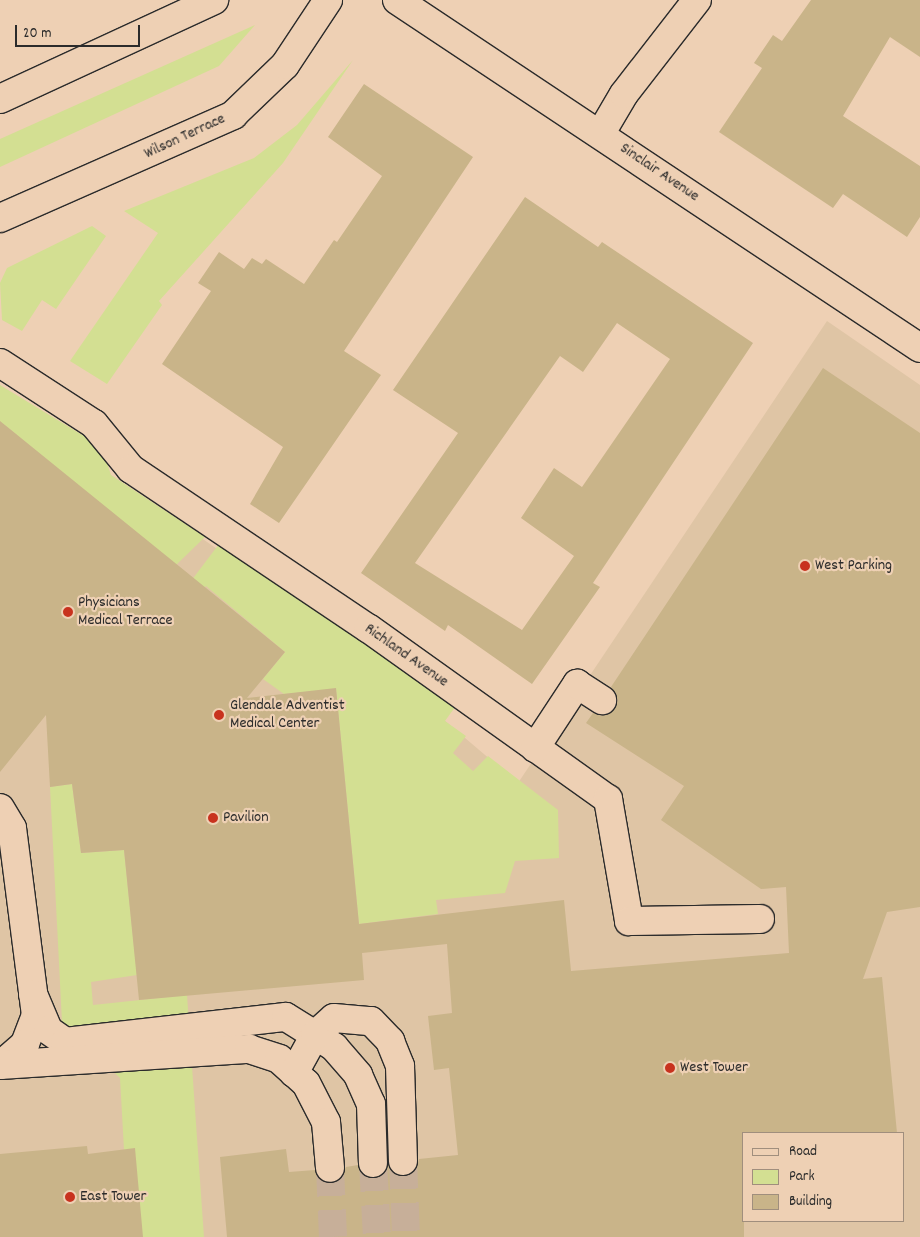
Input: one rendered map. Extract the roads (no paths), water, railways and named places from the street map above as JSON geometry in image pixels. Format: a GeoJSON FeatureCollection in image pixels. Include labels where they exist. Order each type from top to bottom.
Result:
{"type":"FeatureCollection","features":[{"type":"Feature","properties":{"kind":"main road"},"geometry":{"type":"LineString","coordinates":[[0,99],[214,0]]}},
{"type":"Feature","properties":{"kind":"main road","name":"Wilson Terrace"},"geometry":{"type":"LineString","coordinates":[[0,218],[233,115],[285,65],[328,0]]}},
{"type":"Feature","properties":{"kind":"main road","name":"Sinclair Avenue"},"geometry":{"type":"LineString","coordinates":[[397,0],[600,133],[920,348]]}},
{"type":"Feature","properties":{"kind":"main road"},"geometry":{"type":"LineString","coordinates":[[600,133],[624,94],[697,0]]}},
{"type":"Feature","properties":{"kind":"main road","name":"Richland Avenue"},"geometry":{"type":"LineString","coordinates":[[0,363],[94,424],[131,469],[368,628],[608,799],[629,920],[760,919]]}},
{"type":"Feature","properties":{"kind":"main road"},"geometry":{"type":"LineString","coordinates":[[535,748],[577,684],[602,700]]}},
{"type":"Feature","properties":{"kind":"main road"},"geometry":{"type":"LineString","coordinates":[[0,808],[12,828],[36,1015],[25,1044],[1,1065]]}},
{"type":"Feature","properties":{"kind":"main road"},"geometry":{"type":"LineString","coordinates":[[33,994],[48,1030],[65,1042],[197,1040],[249,1049],[279,1058],[306,1083],[326,1122],[330,1168]]}},
{"type":"Feature","properties":{"kind":"main road"},"geometry":{"type":"LineString","coordinates":[[1,1065],[197,1040],[286,1017],[334,1047],[361,1083],[371,1104],[373,1164]]}},
{"type":"Feature","properties":{"kind":"main road"},"geometry":{"type":"LineString","coordinates":[[294,1072],[315,1035],[334,1018],[350,1017],[371,1021],[390,1041],[400,1066],[404,1161]]}},
{"type":"Feature","properties":{"kind":"tunnel"},"geometry":{"type":"LineString","coordinates":[[403,1161],[406,1237]]}},
{"type":"Feature","properties":{"kind":"tunnel"},"geometry":{"type":"LineString","coordinates":[[373,1163],[377,1237]]}},
{"type":"Feature","properties":{"kind":"tunnel"},"geometry":{"type":"LineString","coordinates":[[330,1168],[333,1237]]}},
{"type":"Feature","properties":{"kind":"place","name":"West Parking"},"geometry":{"type":"Point","coordinates":[805,566]}},
{"type":"Feature","properties":{"kind":"place","name":"Physicians Medical Terrace"},"geometry":{"type":"Point","coordinates":[68,612]}},
{"type":"Feature","properties":{"kind":"place","name":"Glendale Adventist Medical Center"},"geometry":{"type":"Point","coordinates":[219,715]}},
{"type":"Feature","properties":{"kind":"place","name":"Pavilion"},"geometry":{"type":"Point","coordinates":[213,818]}},
{"type":"Feature","properties":{"kind":"place","name":"West Tower"},"geometry":{"type":"Point","coordinates":[670,1068]}},
{"type":"Feature","properties":{"kind":"place","name":"East Tower"},"geometry":{"type":"Point","coordinates":[70,1197]}}]}
